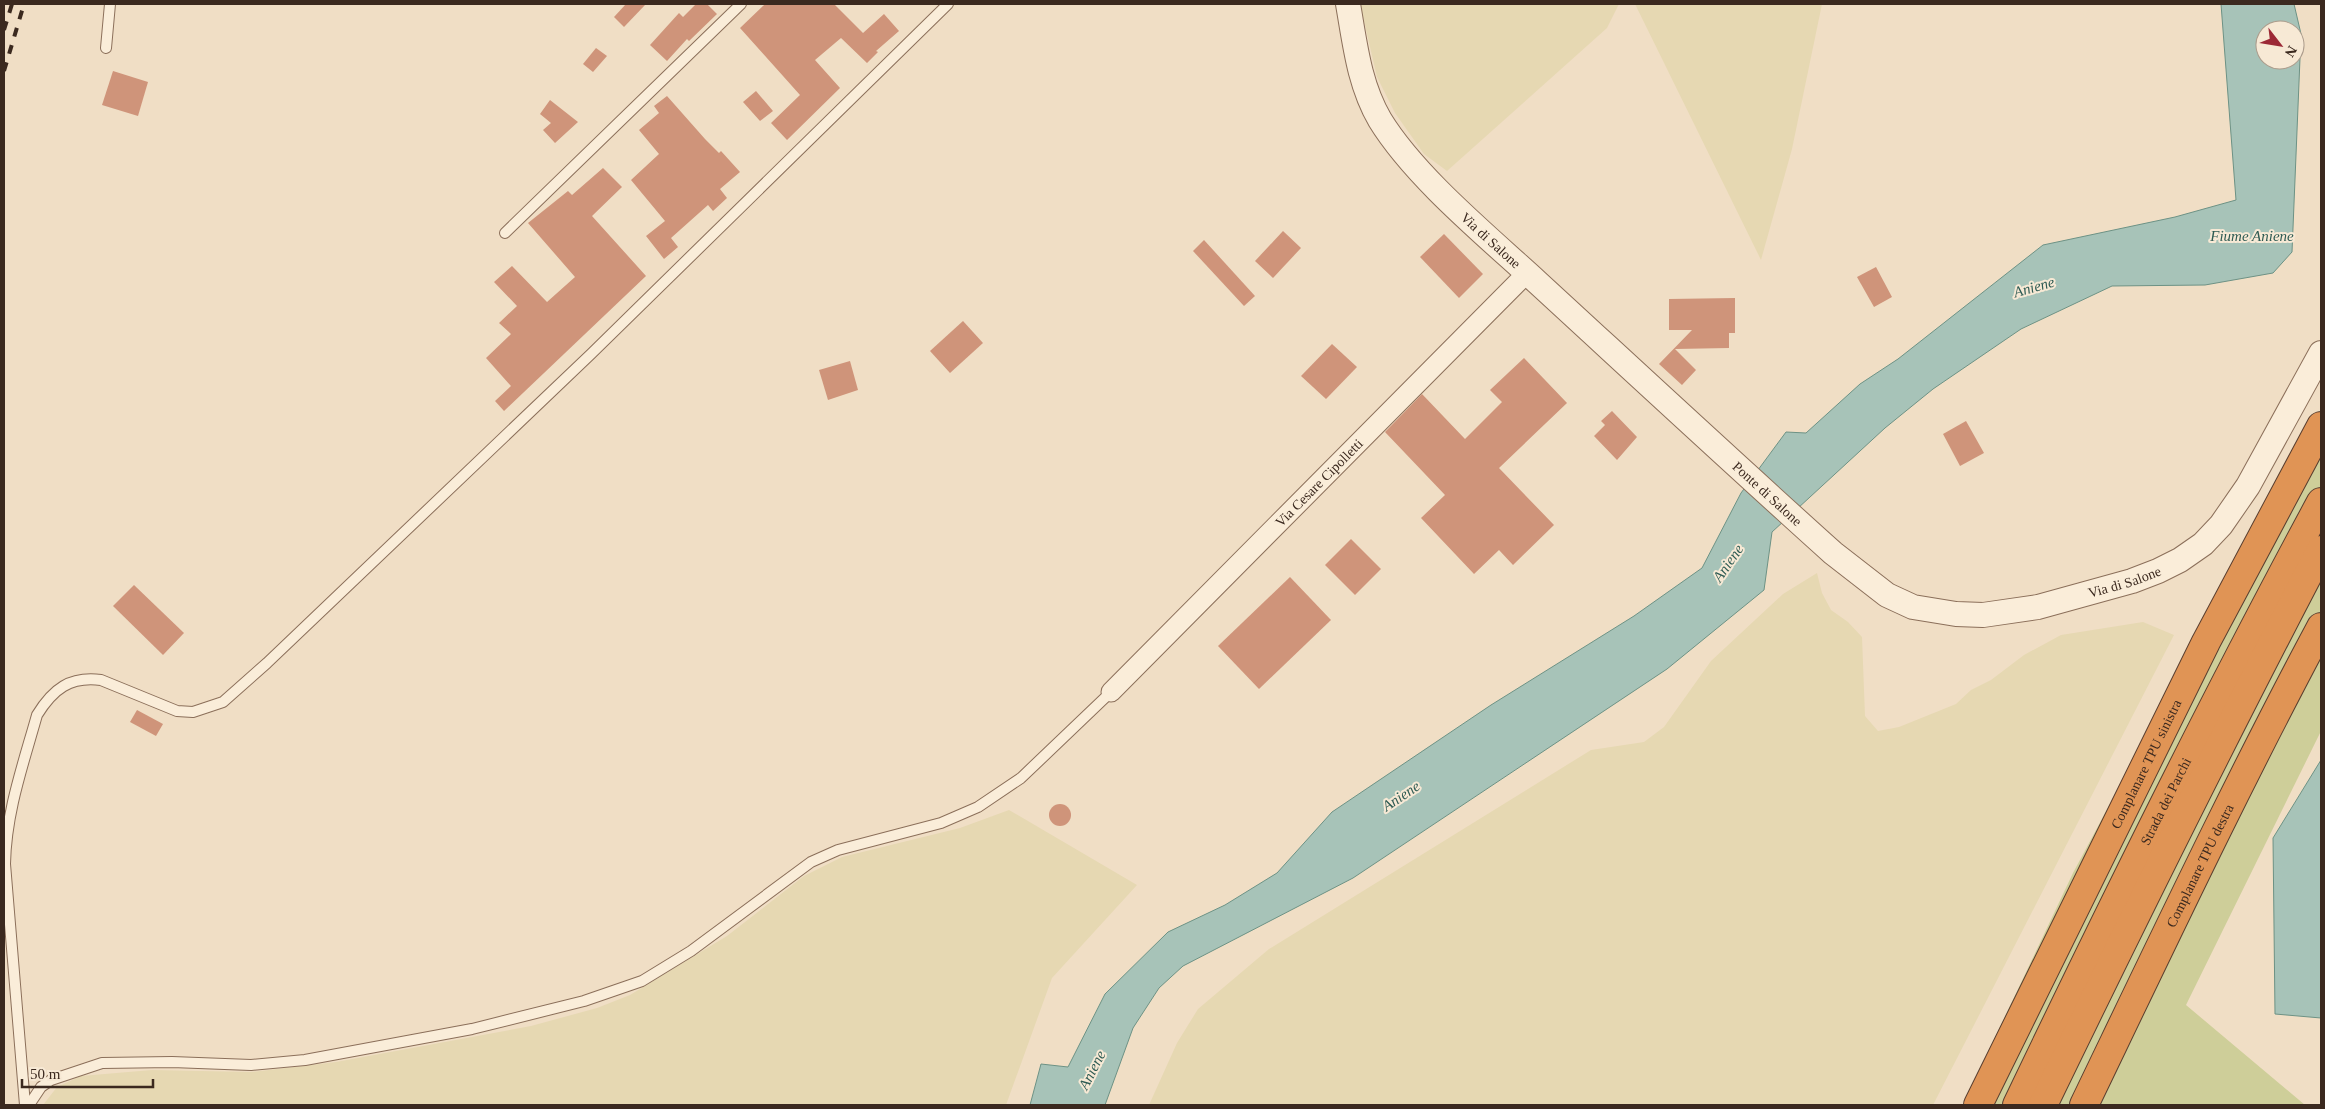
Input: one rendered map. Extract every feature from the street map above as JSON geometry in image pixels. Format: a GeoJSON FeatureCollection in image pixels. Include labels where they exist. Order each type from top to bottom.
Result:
{"type":"FeatureCollection","features":[{"type":"Feature","properties":{"kind":"highway","name":"Complanare TPU sinistra"},"geometry":{"type":"LineString","coordinates":[[1980,1099],[2206,642],[2321,426]]}},
{"type":"Feature","properties":{"kind":"highway","name":"Strada dei Parchi"},"geometry":{"type":"LineString","coordinates":[[2017,1105],[2101,930],[2229,676],[2321,502]]}},
{"type":"Feature","properties":{"kind":"highway","name":"Strada dei Parchi"},"geometry":{"type":"LineString","coordinates":[[2043,1105],[2230,724],[2321,550]]}},
{"type":"Feature","properties":{"kind":"highway","name":"Complanare TPU destra"},"geometry":{"type":"LineString","coordinates":[[2084,1105],[2282,699],[2321,627]]}},
{"type":"Feature","properties":{"kind":"street","name":"Via di Salone"},"geometry":{"type":"LineString","coordinates":[[1348,4],[1364,86],[1381,121],[1417,167],[1444,195],[1701,434]]}},
{"type":"Feature","properties":{"kind":"street","name":"Via Cesare Cipolletti"},"geometry":{"type":"LineString","coordinates":[[1111,692],[1527,272]]}},
{"type":"Feature","properties":{"kind":"street","name":"Via di Salone"},"geometry":{"type":"LineString","coordinates":[[1834,554],[1887,595],[1914,607],[1956,614],[1983,615],[2038,607],[2132,582],[2180,560],[2203,544],[2221,525],[2248,486],[2321,353]]}},
{"type":"Feature","properties":{"kind":"street","name":"Ponte di Salone"},"geometry":{"type":"LineString","coordinates":[[1701,434],[1834,554]]}},
{"type":"Feature","properties":{"kind":"lane"},"geometry":{"type":"LineString","coordinates":[[106,48],[110,4]]}},
{"type":"Feature","properties":{"kind":"lane"},"geometry":{"type":"LineString","coordinates":[[504,233],[741,4]]}},
{"type":"Feature","properties":{"kind":"lane"},"geometry":{"type":"LineString","coordinates":[[24,1105],[5,864],[5,842],[11,804],[37,715],[44,704],[62,687],[74,680],[90,678],[101,680],[177,711],[193,712],[212,707],[228,698],[591,354],[948,4]]}},
{"type":"Feature","properties":{"kind":"lane"},"geometry":{"type":"LineString","coordinates":[[29,1105],[36,1092],[51,1080],[102,1063],[172,1062],[251,1065],[306,1060],[472,1029],[584,1001],[642,981],[691,951],[812,862],[838,850],[940,823],[978,807],[1021,778],[1111,692]]}},
{"type":"Feature","properties":{"kind":"shaded area"},"geometry":{"type":"Polygon","coordinates":[[[1360,4],[1619,4],[1607,28],[1447,171],[1424,154],[1395,113],[1377,77],[1360,4]]]}},
{"type":"Feature","properties":{"kind":"shaded area"},"geometry":{"type":"Polygon","coordinates":[[[1635,4],[1822,4],[1792,149],[1761,260],[1635,4]]]}},
{"type":"Feature","properties":{"kind":"shaded area"},"geometry":{"type":"Polygon","coordinates":[[[1817,573],[1822,593],[1831,610],[1848,622],[1862,637],[1865,716],[1878,731],[1899,727],[1956,704],[1971,690],[1991,680],[2024,655],[2061,635],[2143,622],[2174,635],[1933,1105],[1149,1105],[1177,1043],[1198,1009],[1269,949],[1591,750],[1644,742],[1664,727],[1711,661],[1783,594],[1817,573]]]}},
{"type":"Feature","properties":{"kind":"shaded area"},"geometry":{"type":"Polygon","coordinates":[[[1009,810],[1137,885],[1052,978],[1006,1105],[43,1105],[57,1087],[81,1076],[152,1070],[251,1072],[336,1062],[531,1026],[597,1008],[630,995],[727,936],[804,876],[842,857],[960,828],[1009,810]]]}},
{"type":"Feature","properties":{"kind":"green space"},"geometry":{"type":"Polygon","coordinates":[[[2321,409],[2321,731],[2186,1005],[2305,1105],[1963,1105],[2073,873],[2321,409]]]}},
{"type":"Feature","properties":{"kind":"water","name":"Fiume Aniene"},"geometry":{"type":"Polygon","coordinates":[[[2221,4],[2294,4],[2298,20],[2255,20],[2255,70],[2300,70],[2292,252],[2273,273],[2205,285],[2112,286],[2021,329],[1933,389],[1885,428],[1772,532],[1764,590],[1667,669],[1353,878],[1183,966],[1159,988],[1133,1028],[1105,1105],[1030,1105],[1041,1064],[1068,1067],[1105,994],[1168,932],[1225,905],[1277,873],[1332,812],[1491,705],[1634,616],[1702,568],[1741,493],[1786,432],[1806,433],[1860,384],[1898,359],[2043,245],[2175,217],[2236,200],[2221,4]]]}},
{"type":"Feature","properties":{"kind":"water"},"geometry":{"type":"Polygon","coordinates":[[[2321,760],[2321,1018],[2275,1014],[2273,838],[2321,760]]]}},
{"type":"Feature","properties":{"kind":"building"},"geometry":{"type":"Polygon","coordinates":[[[626,4],[646,4],[624,27],[614,17],[626,4]]]}},
{"type":"Feature","properties":{"kind":"building"},"geometry":{"type":"Polygon","coordinates":[[[696,4],[707,4],[717,14],[689,41],[687,39],[667,61],[650,45],[679,13],[683,17],[696,4]]]}},
{"type":"Feature","properties":{"kind":"building"},"geometry":{"type":"Polygon","coordinates":[[[765,4],[834,4],[863,33],[884,14],[899,31],[876,51],[878,52],[867,63],[841,38],[815,60],[840,88],[787,140],[771,123],[800,95],[740,28],[765,4]]]}},
{"type":"Feature","properties":{"kind":"building"},"geometry":{"type":"Polygon","coordinates":[[[596,48],[607,56],[593,72],[583,64],[596,48]]]}},
{"type":"Feature","properties":{"kind":"building"},"geometry":{"type":"Polygon","coordinates":[[[113,71],[148,82],[138,116],[102,105],[113,71]]]}},
{"type":"Feature","properties":{"kind":"building"},"geometry":{"type":"Polygon","coordinates":[[[756,91],[773,111],[760,121],[743,102],[756,91]]]}},
{"type":"Feature","properties":{"kind":"building"},"geometry":{"type":"Polygon","coordinates":[[[667,96],[705,139],[719,153],[721,151],[740,172],[720,189],[727,198],[713,211],[708,205],[671,238],[678,247],[664,259],[646,236],[665,221],[631,180],[659,154],[639,130],[659,113],[654,106],[667,96]]]}},
{"type":"Feature","properties":{"kind":"building"},"geometry":{"type":"Polygon","coordinates":[[[550,100],[578,122],[555,143],[543,130],[551,123],[540,114],[550,100]]]}},
{"type":"Feature","properties":{"kind":"building"},"geometry":{"type":"Polygon","coordinates":[[[603,168],[622,187],[592,216],[646,276],[504,411],[495,401],[511,386],[486,358],[511,334],[499,323],[517,306],[494,282],[512,266],[547,302],[575,277],[528,223],[568,191],[572,195],[603,168]]]}},
{"type":"Feature","properties":{"kind":"building"},"geometry":{"type":"Polygon","coordinates":[[[1283,231],[1301,248],[1273,278],[1255,261],[1283,231]]]}},
{"type":"Feature","properties":{"kind":"building"},"geometry":{"type":"Polygon","coordinates":[[[1444,234],[1483,274],[1459,298],[1420,257],[1444,234]]]}},
{"type":"Feature","properties":{"kind":"building"},"geometry":{"type":"Polygon","coordinates":[[[1204,240],[1255,296],[1244,306],[1193,251],[1204,240]]]}},
{"type":"Feature","properties":{"kind":"building"},"geometry":{"type":"Polygon","coordinates":[[[1876,267],[1892,297],[1874,307],[1857,277],[1876,267]]]}},
{"type":"Feature","properties":{"kind":"building"},"geometry":{"type":"Polygon","coordinates":[[[1735,298],[1735,333],[1729,333],[1729,348],[1675,349],[1696,370],[1682,385],[1659,364],[1692,330],[1669,330],[1669,299],[1735,298]]]}},
{"type":"Feature","properties":{"kind":"building"},"geometry":{"type":"Polygon","coordinates":[[[963,321],[983,343],[950,373],[930,351],[963,321]]]}},
{"type":"Feature","properties":{"kind":"building"},"geometry":{"type":"Polygon","coordinates":[[[1332,344],[1357,367],[1326,399],[1301,376],[1332,344]]]}},
{"type":"Feature","properties":{"kind":"building"},"geometry":{"type":"Polygon","coordinates":[[[1524,358],[1567,403],[1499,468],[1554,525],[1513,565],[1499,550],[1474,574],[1421,518],[1445,495],[1385,432],[1422,394],[1465,439],[1502,402],[1490,390],[1524,358]]]}},
{"type":"Feature","properties":{"kind":"building"},"geometry":{"type":"Polygon","coordinates":[[[850,361],[858,390],[828,400],[819,370],[850,361]]]}},
{"type":"Feature","properties":{"kind":"building"},"geometry":{"type":"Polygon","coordinates":[[[1612,411],[1637,437],[1617,460],[1594,436],[1605,425],[1601,421],[1612,411]]]}},
{"type":"Feature","properties":{"kind":"building"},"geometry":{"type":"Polygon","coordinates":[[[1966,421],[1984,453],[1960,466],[1943,434],[1966,421]]]}},
{"type":"Feature","properties":{"kind":"building"},"geometry":{"type":"Polygon","coordinates":[[[1351,539],[1381,569],[1355,595],[1325,565],[1351,539]]]}},
{"type":"Feature","properties":{"kind":"building"},"geometry":{"type":"Polygon","coordinates":[[[1290,577],[1331,620],[1259,689],[1218,646],[1290,577]]]}},
{"type":"Feature","properties":{"kind":"building"},"geometry":{"type":"Polygon","coordinates":[[[134,585],[184,633],[163,655],[113,606],[134,585]]]}},
{"type":"Feature","properties":{"kind":"building"},"geometry":{"type":"Polygon","coordinates":[[[137,710],[163,724],[156,736],[130,722],[137,710]]]}},
{"type":"Feature","properties":{"kind":"building"},"geometry":{"type":"Polygon","coordinates":[[[1060,804],[1068,807],[1071,815],[1068,823],[1060,826],[1052,823],[1049,815],[1052,807],[1060,804]]]}},
{"type":"Feature","properties":{"kind":"railway"},"geometry":{"type":"LineString","coordinates":[[4,30],[12,4]]}},
{"type":"Feature","properties":{"kind":"railway"},"geometry":{"type":"LineString","coordinates":[[4,71],[24,4]]}},
{"type":"Feature","properties":{"kind":"water label","name":"Aniene"},"geometry":{"type":"Point","coordinates":[2034,287]}},
{"type":"Feature","properties":{"kind":"water label","name":"Aniene"},"geometry":{"type":"Point","coordinates":[1728,563]}},
{"type":"Feature","properties":{"kind":"water label","name":"Aniene"},"geometry":{"type":"Point","coordinates":[1401,796]}},
{"type":"Feature","properties":{"kind":"water label","name":"Aniene"},"geometry":{"type":"Point","coordinates":[1092,1070]}}]}
